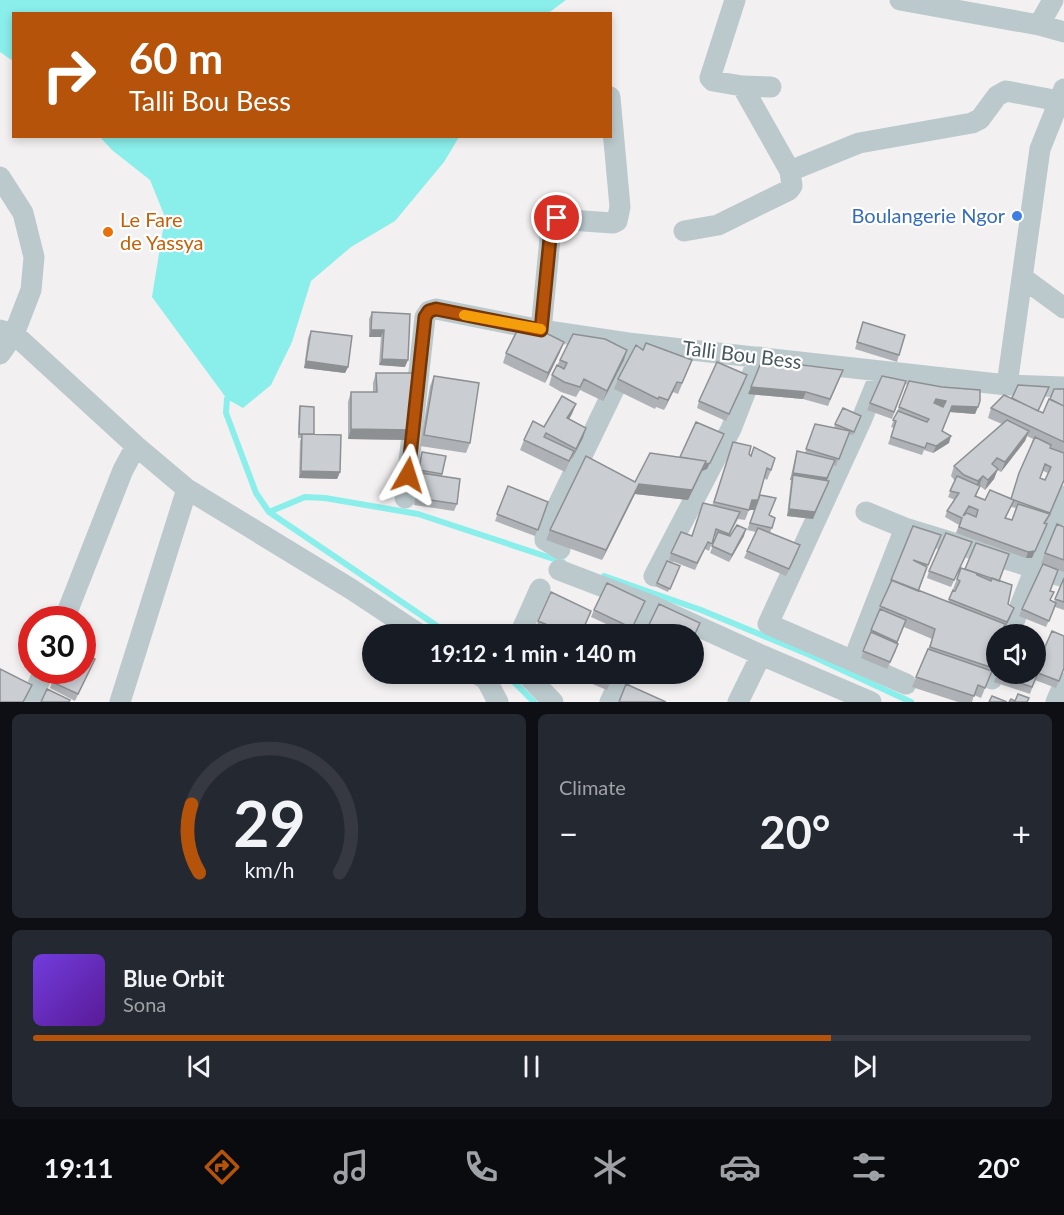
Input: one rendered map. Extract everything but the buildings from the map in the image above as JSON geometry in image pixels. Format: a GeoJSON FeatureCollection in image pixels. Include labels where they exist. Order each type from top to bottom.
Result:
{"type":"FeatureCollection","features":[{"type":"Feature","properties":{"kind":"street"},"geometry":{"type":"LineString","coordinates":[[735,0],[710,78],[713,81],[742,86],[771,87]]}},
{"type":"Feature","properties":{"kind":"street"},"geometry":{"type":"LineString","coordinates":[[900,0],[1039,25],[1064,32]]}},
{"type":"Feature","properties":{"kind":"street"},"geometry":{"type":"LineString","coordinates":[[1039,25],[1053,0]]}},
{"type":"Feature","properties":{"kind":"street"},"geometry":{"type":"LineString","coordinates":[[684,231],[718,225],[789,190],[793,182],[790,171],[742,86]]}},
{"type":"Feature","properties":{"kind":"street"},"geometry":{"type":"LineString","coordinates":[[790,171],[858,143],[972,123],[981,119],[997,96],[1006,91],[1062,97],[1040,149],[1007,385]]}},
{"type":"Feature","properties":{"kind":"street"},"geometry":{"type":"LineString","coordinates":[[541,330],[551,228],[555,219],[613,223],[619,215],[621,207],[612,117]]}},
{"type":"Feature","properties":{"kind":"street"},"geometry":{"type":"LineString","coordinates":[[0,177],[23,213],[34,257],[31,290],[7,332],[0,354]]}},
{"type":"Feature","properties":{"kind":"street"},"geometry":{"type":"LineString","coordinates":[[1023,278],[1064,308]]}},
{"type":"Feature","properties":{"kind":"street","name":"Talli Bou Bess"},"geometry":{"type":"LineString","coordinates":[[405,498],[425,317],[429,311],[436,309],[541,330],[628,343],[1007,385],[1064,387]]}},
{"type":"Feature","properties":{"kind":"street"},"geometry":{"type":"LineString","coordinates":[[7,332],[187,489],[404,624]]}},
{"type":"Feature","properties":{"kind":"street"},"geometry":{"type":"LineString","coordinates":[[560,549],[546,540],[544,532],[621,375],[628,343]]}},
{"type":"Feature","properties":{"kind":"street"},"geometry":{"type":"LineString","coordinates":[[654,576],[731,429],[759,357]]}},
{"type":"Feature","properties":{"kind":"street"},"geometry":{"type":"LineString","coordinates":[[881,372],[768,624],[906,684]]}},
{"type":"Feature","properties":{"kind":"street"},"geometry":{"type":"LineString","coordinates":[[70,606],[123,470],[136,446]]}},
{"type":"Feature","properties":{"kind":"street"},"geometry":{"type":"LineString","coordinates":[[120,702],[187,489]]}},
{"type":"Feature","properties":{"kind":"street"},"geometry":{"type":"LineString","coordinates":[[1013,624],[1064,496]]}},
{"type":"Feature","properties":{"kind":"street"},"geometry":{"type":"LineString","coordinates":[[866,512],[905,528],[1064,577]]}},
{"type":"Feature","properties":{"kind":"street"},"geometry":{"type":"LineString","coordinates":[[853,662],[905,528]]}},
{"type":"Feature","properties":{"kind":"street"},"geometry":{"type":"LineString","coordinates":[[559,570],[653,606],[872,702]]}},
{"type":"Feature","properties":{"kind":"street"},"geometry":{"type":"LineString","coordinates":[[524,624],[540,589]]}},
{"type":"Feature","properties":{"kind":"street"},"geometry":{"type":"LineString","coordinates":[[645,624],[653,606]]}},
{"type":"Feature","properties":{"kind":"street"},"geometry":{"type":"LineString","coordinates":[[738,702],[761,655]]}},
{"type":"Feature","properties":{"kind":"street"},"geometry":{"type":"LineString","coordinates":[[1056,702],[1064,683]]}},
{"type":"Feature","properties":{"kind":"street"},"geometry":{"type":"LineString","coordinates":[[31,702],[38,684]]}},
{"type":"Feature","properties":{"kind":"street"},"geometry":{"type":"LineString","coordinates":[[489,684],[498,701]]}},
{"type":"Feature","properties":{"kind":"street"},"geometry":{"type":"LineString","coordinates":[[536,684],[553,702]]}},
{"type":"Feature","properties":{"kind":"street"},"geometry":{"type":"LineString","coordinates":[[610,702],[618,684]]}},
{"type":"Feature","properties":{"kind":"water"},"geometry":{"type":"Polygon","coordinates":[[[0,0],[566,0],[550,12],[12,12],[12,60],[0,52],[0,0]]]}},
{"type":"Feature","properties":{"kind":"water"},"geometry":{"type":"Polygon","coordinates":[[[101,138],[458,138],[444,162],[395,221],[351,247],[311,281],[292,342],[271,385],[243,408],[227,399],[152,297],[165,217],[150,180],[112,150],[101,138]]]}},
{"type":"Feature","properties":{"kind":"waterway"},"geometry":{"type":"LineString","coordinates":[[227,399],[226,413],[256,493],[269,512],[434,624]]}},
{"type":"Feature","properties":{"kind":"waterway"},"geometry":{"type":"LineString","coordinates":[[269,512],[305,497],[325,498],[418,514],[563,562]]}},
{"type":"Feature","properties":{"kind":"waterway"},"geometry":{"type":"LineString","coordinates":[[604,576],[701,610],[810,655],[911,702]]}},
{"type":"Feature","properties":{"kind":"waterway"},"geometry":{"type":"LineString","coordinates":[[516,684],[534,702]]}},
{"type":"Feature","properties":{"kind":"slow traffic"},"geometry":{"type":"LineString","coordinates":[[464,315],[541,329]]}},
{"type":"Feature","properties":{"kind":"place","name":"Boulangerie Ngor"},"geometry":{"type":"Point","coordinates":[1017,216]}},
{"type":"Feature","properties":{"kind":"place","name":"Le Fare de Yassya"},"geometry":{"type":"Point","coordinates":[108,232]}},
{"type":"Feature","properties":{"kind":"route"},"geometry":{"type":"LineString","coordinates":[[408,475],[425,317],[429,311],[436,309],[541,330],[551,228],[557,218]]}}]}
